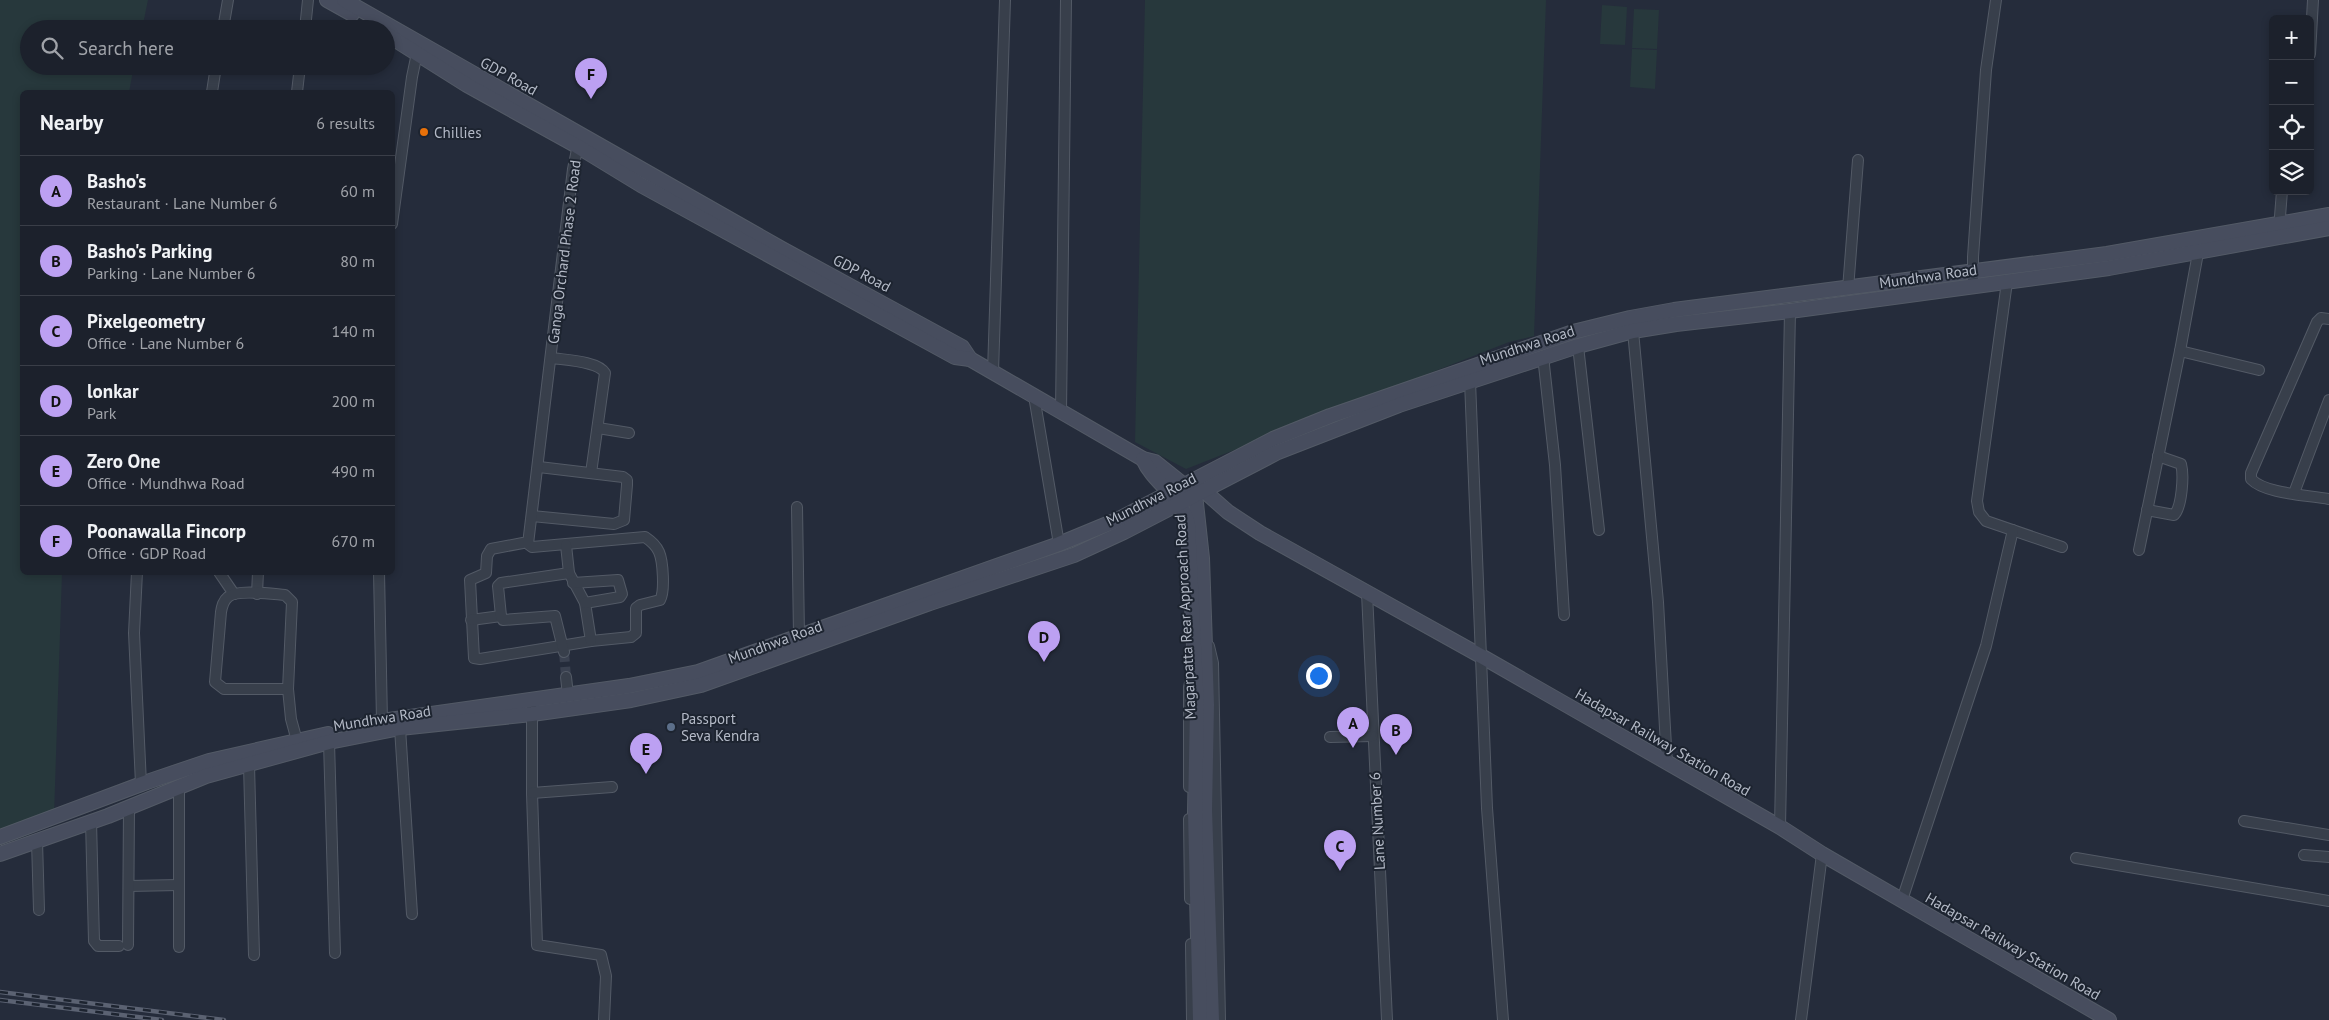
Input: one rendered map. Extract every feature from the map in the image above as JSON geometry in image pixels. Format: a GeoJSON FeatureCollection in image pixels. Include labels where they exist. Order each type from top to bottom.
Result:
{"type":"FeatureCollection","features":[{"type":"Feature","properties":{"kind":"main road"},"geometry":{"type":"LineString","coordinates":[[328,0],[361,20]]}},
{"type":"Feature","properties":{"kind":"main road","name":"GDP Road"},"geometry":{"type":"LineString","coordinates":[[344,0],[378,20]]}},
{"type":"Feature","properties":{"kind":"main road","name":"GDP Road"},"geometry":{"type":"LineString","coordinates":[[395,30],[579,140],[962,347],[970,359],[1143,459]]}},
{"type":"Feature","properties":{"kind":"main road"},"geometry":{"type":"LineString","coordinates":[[395,40],[468,84],[579,140]]}},
{"type":"Feature","properties":{"kind":"main road","name":"Mundhwa Road"},"geometry":{"type":"LineString","coordinates":[[0,837],[141,784],[209,762],[382,721],[631,700],[930,603],[1059,544],[1118,520],[1273,439],[1330,416],[1570,343],[1676,324],[1790,311],[2107,254],[2279,231],[2329,221]]}},
{"type":"Feature","properties":{"kind":"main road","name":"Mundhwa Road"},"geometry":{"type":"LineString","coordinates":[[86,818],[130,802],[134,805],[206,776],[329,742],[400,728],[532,707],[568,695],[699,678],[799,635],[979,581],[1074,555],[1124,532],[1278,452],[1335,428],[1544,356],[1630,318],[1674,310],[1848,289],[1973,279],[2007,282],[2198,253],[2279,231]]}},
{"type":"Feature","properties":{"kind":"main road","name":"Magarpatta Rear Approach Road"},"geometry":{"type":"LineString","coordinates":[[1143,459],[1155,462],[1184,484],[1199,492],[1204,634],[1202,706],[1195,812],[1200,1020]]}},
{"type":"Feature","properties":{"kind":"main road","name":"Magarpatta Rear Approach Road"},"geometry":{"type":"LineString","coordinates":[[1143,459],[1148,471],[1179,502],[1185,511],[1188,524],[1194,662],[1202,706],[1212,1020]]}},
{"type":"Feature","properties":{"kind":"main road","name":"Hadapsar Railway Station Road"},"geometry":{"type":"LineString","coordinates":[[1199,492],[1260,533],[1481,656],[1780,827],[1822,854],[2108,1020]]}},
{"type":"Feature","properties":{"kind":"main road"},"geometry":{"type":"LineString","coordinates":[[0,852],[37,841],[86,818],[119,797],[122,791]]}},
{"type":"Feature","properties":{"kind":"main road"},"geometry":{"type":"LineString","coordinates":[[0,846],[86,818]]}},
{"type":"Feature","properties":{"kind":"main road"},"geometry":{"type":"LineString","coordinates":[[0,852],[86,818]]}},
{"type":"Feature","properties":{"kind":"street"},"geometry":{"type":"LineString","coordinates":[[225,20],[228,0]]}},
{"type":"Feature","properties":{"kind":"street"},"geometry":{"type":"LineString","coordinates":[[305,20],[308,0]]}},
{"type":"Feature","properties":{"kind":"street"},"geometry":{"type":"LineString","coordinates":[[993,372],[1005,0]]}},
{"type":"Feature","properties":{"kind":"street"},"geometry":{"type":"LineString","coordinates":[[1061,412],[1066,0]]}},
{"type":"Feature","properties":{"kind":"street"},"geometry":{"type":"LineString","coordinates":[[1973,279],[1986,70],[1996,0]]}},
{"type":"Feature","properties":{"kind":"street"},"geometry":{"type":"LineString","coordinates":[[2312,15],[2313,0]]}},
{"type":"Feature","properties":{"kind":"street"},"geometry":{"type":"LineString","coordinates":[[395,202],[417,53]]}},
{"type":"Feature","properties":{"kind":"street"},"geometry":{"type":"LineString","coordinates":[[212,90],[215,75]]}},
{"type":"Feature","properties":{"kind":"street"},"geometry":{"type":"LineString","coordinates":[[297,90],[299,75]]}},
{"type":"Feature","properties":{"kind":"street","name":"Ganga Orchard Phase 2 Road"},"geometry":{"type":"LineString","coordinates":[[528,542],[579,140]]}},
{"type":"Feature","properties":{"kind":"street"},"geometry":{"type":"LineString","coordinates":[[1848,289],[1858,160]]}},
{"type":"Feature","properties":{"kind":"street"},"geometry":{"type":"LineString","coordinates":[[2279,231],[2282,195]]}},
{"type":"Feature","properties":{"kind":"street"},"geometry":{"type":"LineString","coordinates":[[2139,550],[2198,253]]}},
{"type":"Feature","properties":{"kind":"street"},"geometry":{"type":"LineString","coordinates":[[2007,282],[1977,501],[1979,512],[1986,521],[2062,547]]}},
{"type":"Feature","properties":{"kind":"street"},"geometry":{"type":"LineString","coordinates":[[1780,827],[1790,311]]}},
{"type":"Feature","properties":{"kind":"street"},"geometry":{"type":"LineString","coordinates":[[2329,319],[2321,318],[2318,322],[2251,473],[2251,479],[2256,485],[2329,499]]}},
{"type":"Feature","properties":{"kind":"street"},"geometry":{"type":"LineString","coordinates":[[1633,331],[1658,602],[1668,764]]}},
{"type":"Feature","properties":{"kind":"street"},"geometry":{"type":"LineString","coordinates":[[1570,343],[1600,530]]}},
{"type":"Feature","properties":{"kind":"street"},"geometry":{"type":"LineString","coordinates":[[2180,351],[2259,370]]}},
{"type":"Feature","properties":{"kind":"street"},"geometry":{"type":"LineString","coordinates":[[1544,356],[1555,465],[1564,615]]}},
{"type":"Feature","properties":{"kind":"street","name":"Ganga Orchard Phase 2 Road"},"geometry":{"type":"LineString","coordinates":[[552,358],[595,365],[602,368],[605,378],[591,473]]}},
{"type":"Feature","properties":{"kind":"street"},"geometry":{"type":"LineString","coordinates":[[1470,381],[1487,808],[1502,1020]]}},
{"type":"Feature","properties":{"kind":"street"},"geometry":{"type":"LineString","coordinates":[[1034,396],[1059,544]]}},
{"type":"Feature","properties":{"kind":"street"},"geometry":{"type":"LineString","coordinates":[[2294,493],[2329,400]]}},
{"type":"Feature","properties":{"kind":"street"},"geometry":{"type":"LineString","coordinates":[[598,428],[629,432]]}},
{"type":"Feature","properties":{"kind":"street"},"geometry":{"type":"LineString","coordinates":[[2147,510],[2174,515],[2179,506],[2183,471],[2181,464],[2158,456]]}},
{"type":"Feature","properties":{"kind":"street"},"geometry":{"type":"LineString","coordinates":[[532,516],[619,524],[624,520],[626,480],[623,477],[539,467]]}},
{"type":"Feature","properties":{"kind":"street"},"geometry":{"type":"LineString","coordinates":[[797,507],[799,635]]}},
{"type":"Feature","properties":{"kind":"street"},"geometry":{"type":"LineString","coordinates":[[1902,900],[1986,646],[2013,530]]}},
{"type":"Feature","properties":{"kind":"street"},"geometry":{"type":"LineString","coordinates":[[639,536],[645,537],[652,542],[660,553],[664,594],[660,600],[640,605],[636,608],[636,633],[631,637],[591,641],[563,649],[480,659],[474,658],[470,580],[486,573],[487,556],[491,549],[528,542],[532,547],[566,545],[639,536]]}},
{"type":"Feature","properties":{"kind":"street"},"geometry":{"type":"LineString","coordinates":[[566,545],[573,583],[585,603],[591,641]]}},
{"type":"Feature","properties":{"kind":"street"},"geometry":{"type":"LineString","coordinates":[[563,649],[555,616],[507,621],[501,616],[498,591],[501,583],[570,572]]}},
{"type":"Feature","properties":{"kind":"street"},"geometry":{"type":"LineString","coordinates":[[137,575],[134,634],[141,784]]}},
{"type":"Feature","properties":{"kind":"street"},"geometry":{"type":"LineString","coordinates":[[221,575],[234,594]]}},
{"type":"Feature","properties":{"kind":"street"},"geometry":{"type":"LineString","coordinates":[[258,575],[258,594]]}},
{"type":"Feature","properties":{"kind":"street"},"geometry":{"type":"LineString","coordinates":[[379,575],[382,721]]}},
{"type":"Feature","properties":{"kind":"street"},"geometry":{"type":"LineString","coordinates":[[573,583],[618,580],[620,597],[585,603]]}},
{"type":"Feature","properties":{"kind":"street","name":"Lane Number 6"},"geometry":{"type":"LineString","coordinates":[[1367,593],[1387,1020]]}},
{"type":"Feature","properties":{"kind":"street"},"geometry":{"type":"LineString","coordinates":[[288,689],[224,689],[215,682],[220,612],[224,602],[234,594],[285,595],[292,602],[288,689],[291,719],[297,741]]}},
{"type":"Feature","properties":{"kind":"street"},"geometry":{"type":"LineString","coordinates":[[471,620],[501,616]]}},
{"type":"Feature","properties":{"kind":"street"},"geometry":{"type":"LineString","coordinates":[[1204,634],[1213,663],[1220,1020]]}},
{"type":"Feature","properties":{"kind":"street"},"geometry":{"type":"LineString","coordinates":[[1192,1020],[1188,714],[1189,687],[1194,662]]}},
{"type":"Feature","properties":{"kind":"street"},"geometry":{"type":"LineString","coordinates":[[566,677],[568,695]]}},
{"type":"Feature","properties":{"kind":"street"},"geometry":{"type":"LineString","coordinates":[[532,707],[532,793],[537,945],[602,955],[606,976],[604,1020]]}},
{"type":"Feature","properties":{"kind":"street"},"geometry":{"type":"LineString","coordinates":[[400,728],[412,914]]}},
{"type":"Feature","properties":{"kind":"street"},"geometry":{"type":"LineString","coordinates":[[1330,737],[1373,736]]}},
{"type":"Feature","properties":{"kind":"street"},"geometry":{"type":"LineString","coordinates":[[329,742],[335,953]]}},
{"type":"Feature","properties":{"kind":"street"},"geometry":{"type":"LineString","coordinates":[[249,765],[254,955]]}},
{"type":"Feature","properties":{"kind":"street"},"geometry":{"type":"LineString","coordinates":[[179,786],[179,947]]}},
{"type":"Feature","properties":{"kind":"street"},"geometry":{"type":"LineString","coordinates":[[532,793],[612,787]]}},
{"type":"Feature","properties":{"kind":"street"},"geometry":{"type":"LineString","coordinates":[[86,818],[94,941],[98,946],[123,946],[134,805]]}},
{"type":"Feature","properties":{"kind":"street"},"geometry":{"type":"LineString","coordinates":[[2244,821],[2329,835]]}},
{"type":"Feature","properties":{"kind":"street"},"geometry":{"type":"LineString","coordinates":[[37,841],[39,910]]}},
{"type":"Feature","properties":{"kind":"street"},"geometry":{"type":"LineString","coordinates":[[1801,1020],[1822,854]]}},
{"type":"Feature","properties":{"kind":"street"},"geometry":{"type":"LineString","coordinates":[[2304,855],[2329,857]]}},
{"type":"Feature","properties":{"kind":"street"},"geometry":{"type":"LineString","coordinates":[[2076,858],[2329,901]]}},
{"type":"Feature","properties":{"kind":"street"},"geometry":{"type":"LineString","coordinates":[[129,886],[179,885]]}},
{"type":"Feature","properties":{"kind":"shaded area"},"geometry":{"type":"Polygon","coordinates":[[[0,0],[148,0],[144,20],[20,20],[20,75],[132,75],[129,90],[20,90],[20,575],[62,575],[54,816],[0,834],[0,0]]]}},
{"type":"Feature","properties":{"kind":"shaded area"},"geometry":{"type":"Polygon","coordinates":[[[1145,0],[1546,0],[1534,336],[1509,342],[1186,469],[1135,442],[1145,0]]]}},
{"type":"Feature","properties":{"kind":"shaded area"},"geometry":{"type":"Polygon","coordinates":[[[1602,5],[1627,7],[1625,45],[1600,44],[1602,5]]]}},
{"type":"Feature","properties":{"kind":"shaded area"},"geometry":{"type":"Polygon","coordinates":[[[1634,9],[1659,10],[1657,49],[1632,48],[1634,9]]]}},
{"type":"Feature","properties":{"kind":"shaded area"},"geometry":{"type":"Polygon","coordinates":[[[1632,49],[1657,50],[1655,89],[1630,87],[1632,49]]]}},
{"type":"Feature","properties":{"kind":"tunnel"},"geometry":{"type":"LineString","coordinates":[[564,652],[566,677]]}},
{"type":"Feature","properties":{"kind":"railway"},"geometry":{"type":"LineString","coordinates":[[0,992],[224,1020]]}},
{"type":"Feature","properties":{"kind":"railway"},"geometry":{"type":"LineString","coordinates":[[0,1000],[162,1020]]}},
{"type":"Feature","properties":{"kind":"place","name":"Poonawalla Fincorp"},"geometry":{"type":"Point","coordinates":[591,99]}},
{"type":"Feature","properties":{"kind":"place","name":"Chillies"},"geometry":{"type":"Point","coordinates":[424,132]}},
{"type":"Feature","properties":{"kind":"place","name":"lonkar"},"geometry":{"type":"Point","coordinates":[1044,662]}},
{"type":"Feature","properties":{"kind":"place","name":"Passport Seva Kendra"},"geometry":{"type":"Point","coordinates":[671,727]}},
{"type":"Feature","properties":{"kind":"place","name":"Basho's"},"geometry":{"type":"Point","coordinates":[1353,748]}},
{"type":"Feature","properties":{"kind":"place","name":"Basho's Parking"},"geometry":{"type":"Point","coordinates":[1396,755]}},
{"type":"Feature","properties":{"kind":"place","name":"Zero One"},"geometry":{"type":"Point","coordinates":[646,774]}},
{"type":"Feature","properties":{"kind":"place","name":"Pixelgeometry"},"geometry":{"type":"Point","coordinates":[1340,871]}}]}
